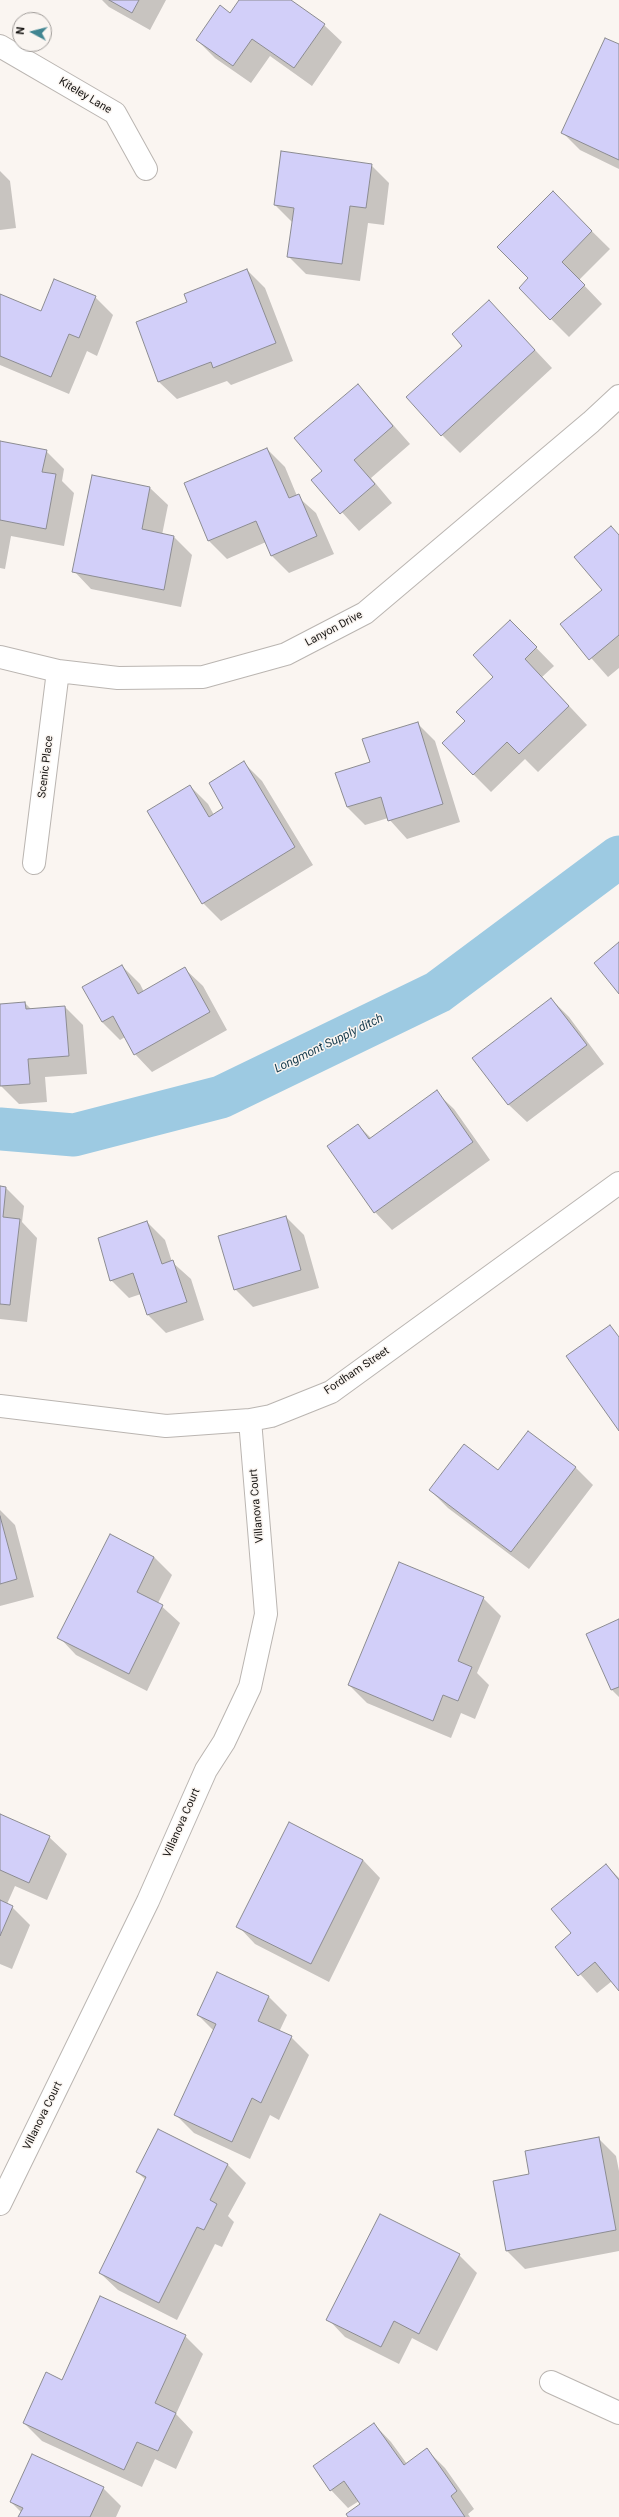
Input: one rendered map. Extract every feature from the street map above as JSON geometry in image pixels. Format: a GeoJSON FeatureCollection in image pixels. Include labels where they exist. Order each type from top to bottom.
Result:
{"type":"FeatureCollection","features":[{"type":"Feature","properties":{"kind":"street","name":"Kiteley Lane"},"geometry":{"type":"LineString","coordinates":[[0,46],[115,113],[146,169]]}},
{"type":"Feature","properties":{"kind":"street","name":"Lanyon Drive"},"geometry":{"type":"LineString","coordinates":[[0,657],[58,671],[118,678],[203,676],[286,654],[365,613],[591,422],[619,396]]}},
{"type":"Feature","properties":{"kind":"street","name":"Scenic Place"},"geometry":{"type":"LineString","coordinates":[[34,863],[58,671]]}},
{"type":"Feature","properties":{"kind":"street","name":"Fordham Street"},"geometry":{"type":"LineString","coordinates":[[0,1406],[166,1426],[250,1420],[271,1416],[331,1392],[619,1183]]}},
{"type":"Feature","properties":{"kind":"street","name":"Villanova Court"},"geometry":{"type":"LineString","coordinates":[[0,2204],[148,1901],[206,1770],[224,1742],[250,1687],[266,1614],[250,1420]]}},
{"type":"Feature","properties":{"kind":"street"},"geometry":{"type":"LineString","coordinates":[[551,2382],[619,2413]]}},
{"type":"Feature","properties":{"kind":"building"},"geometry":{"type":"Polygon","coordinates":[[[109,0],[139,0],[132,13],[109,0]]]}},
{"type":"Feature","properties":{"kind":"building"},"geometry":{"type":"Polygon","coordinates":[[[239,0],[291,0],[325,24],[294,68],[252,39],[233,66],[196,40],[220,5],[230,13],[239,0]]]}},
{"type":"Feature","properties":{"kind":"building"},"geometry":{"type":"Polygon","coordinates":[[[605,38],[619,44],[619,160],[561,133],[605,38]]]}},
{"type":"Feature","properties":{"kind":"building"},"geometry":{"type":"Polygon","coordinates":[[[281,151],[372,164],[366,208],[350,206],[342,264],[287,257],[294,208],[274,205],[281,151]]]}},
{"type":"Feature","properties":{"kind":"building"},"geometry":{"type":"Polygon","coordinates":[[[553,191],[592,231],[562,262],[585,285],[550,320],[519,288],[528,278],[497,247],[553,191]]]}},
{"type":"Feature","properties":{"kind":"building"},"geometry":{"type":"Polygon","coordinates":[[[247,269],[276,343],[213,368],[211,362],[158,382],[136,322],[187,302],[184,294],[247,269]]]}},
{"type":"Feature","properties":{"kind":"building"},"geometry":{"type":"Polygon","coordinates":[[[54,279],[96,296],[79,338],[69,334],[51,377],[0,356],[0,294],[41,311],[54,279]]]}},
{"type":"Feature","properties":{"kind":"building"},"geometry":{"type":"Polygon","coordinates":[[[489,300],[535,350],[441,436],[406,397],[462,346],[452,334],[489,300]]]}},
{"type":"Feature","properties":{"kind":"building"},"geometry":{"type":"Polygon","coordinates":[[[358,384],[393,426],[354,460],[375,484],[340,514],[311,480],[322,471],[294,438],[358,384]]]}},
{"type":"Feature","properties":{"kind":"building"},"geometry":{"type":"Polygon","coordinates":[[[0,441],[47,450],[42,472],[56,474],[46,529],[0,520],[0,441]]]}},
{"type":"Feature","properties":{"kind":"building"},"geometry":{"type":"Polygon","coordinates":[[[267,448],[289,498],[299,494],[317,536],[271,556],[256,521],[208,541],[184,483],[267,448]]]}},
{"type":"Feature","properties":{"kind":"building"},"geometry":{"type":"Polygon","coordinates":[[[92,475],[150,487],[142,529],[174,536],[164,590],[72,572],[92,475]]]}},
{"type":"Feature","properties":{"kind":"building"},"geometry":{"type":"Polygon","coordinates":[[[611,526],[619,535],[619,635],[589,660],[560,624],[602,590],[574,557],[611,526]]]}},
{"type":"Feature","properties":{"kind":"building"},"geometry":{"type":"Polygon","coordinates":[[[510,620],[537,647],[525,659],[569,706],[519,754],[507,742],[473,775],[442,743],[465,721],[456,712],[493,677],[473,655],[510,620]]]}},
{"type":"Feature","properties":{"kind":"building"},"geometry":{"type":"Polygon","coordinates":[[[418,722],[443,804],[388,821],[381,797],[347,807],[335,773],[370,762],[362,739],[418,722]]]}},
{"type":"Feature","properties":{"kind":"building"},"geometry":{"type":"Polygon","coordinates":[[[244,761],[295,847],[202,904],[147,811],[190,785],[209,817],[223,808],[209,783],[244,761]]]}},
{"type":"Feature","properties":{"kind":"building"},"geometry":{"type":"Polygon","coordinates":[[[619,942],[619,994],[594,963],[619,942]]]}},
{"type":"Feature","properties":{"kind":"building"},"geometry":{"type":"Polygon","coordinates":[[[122,965],[138,994],[185,967],[210,1012],[134,1055],[113,1016],[102,1022],[82,987],[122,965]]]}},
{"type":"Feature","properties":{"kind":"building"},"geometry":{"type":"Polygon","coordinates":[[[551,998],[587,1045],[508,1105],[472,1058],[551,998]]]}},
{"type":"Feature","properties":{"kind":"building"},"geometry":{"type":"Polygon","coordinates":[[[25,1002],[26,1009],[65,1006],[69,1056],[28,1059],[30,1084],[0,1086],[0,1004],[25,1002]]]}},
{"type":"Feature","properties":{"kind":"building"},"geometry":{"type":"Polygon","coordinates":[[[437,1090],[473,1142],[374,1213],[327,1146],[358,1124],[369,1139],[437,1090]]]}},
{"type":"Feature","properties":{"kind":"building"},"geometry":{"type":"Polygon","coordinates":[[[0,1186],[6,1187],[3,1217],[20,1219],[10,1305],[0,1304],[0,1186]]]}},
{"type":"Feature","properties":{"kind":"building"},"geometry":{"type":"Polygon","coordinates":[[[286,1216],[301,1270],[234,1290],[218,1236],[286,1216]]]}},
{"type":"Feature","properties":{"kind":"building"},"geometry":{"type":"Polygon","coordinates":[[[147,1221],[162,1264],[173,1260],[187,1302],[147,1315],[133,1273],[110,1281],[98,1238],[147,1221]]]}},
{"type":"Feature","properties":{"kind":"building"},"geometry":{"type":"Polygon","coordinates":[[[610,1325],[619,1337],[619,1431],[566,1356],[610,1325]]]}},
{"type":"Feature","properties":{"kind":"building"},"geometry":{"type":"Polygon","coordinates":[[[528,1431],[576,1467],[511,1552],[429,1490],[464,1444],[498,1470],[528,1431]]]}},
{"type":"Feature","properties":{"kind":"building"},"geometry":{"type":"Polygon","coordinates":[[[0,1516],[17,1579],[0,1584],[0,1516]]]}},
{"type":"Feature","properties":{"kind":"building"},"geometry":{"type":"Polygon","coordinates":[[[110,1534],[154,1557],[137,1592],[163,1605],[129,1674],[57,1638],[110,1534]]]}},
{"type":"Feature","properties":{"kind":"building"},"geometry":{"type":"Polygon","coordinates":[[[399,1562],[484,1597],[458,1661],[472,1667],[458,1701],[443,1695],[433,1721],[348,1685],[399,1562]]]}},
{"type":"Feature","properties":{"kind":"building"},"geometry":{"type":"Polygon","coordinates":[[[619,1619],[619,1687],[611,1690],[586,1634],[619,1619]]]}},
{"type":"Feature","properties":{"kind":"building"},"geometry":{"type":"Polygon","coordinates":[[[0,1814],[50,1836],[29,1883],[0,1870],[0,1814]]]}},
{"type":"Feature","properties":{"kind":"building"},"geometry":{"type":"Polygon","coordinates":[[[289,1822],[363,1860],[311,1964],[236,1927],[289,1822]]]}},
{"type":"Feature","properties":{"kind":"building"},"geometry":{"type":"Polygon","coordinates":[[[606,1864],[619,1880],[619,1991],[595,1962],[578,1976],[555,1947],[571,1933],[551,1909],[606,1864]]]}},
{"type":"Feature","properties":{"kind":"building"},"geometry":{"type":"Polygon","coordinates":[[[0,1900],[13,1906],[0,1936],[0,1900]]]}},
{"type":"Feature","properties":{"kind":"building"},"geometry":{"type":"Polygon","coordinates":[[[217,1972],[269,1996],[258,2021],[292,2036],[261,2103],[252,2098],[232,2142],[174,2115],[216,2024],[197,2015],[217,1972]]]}},
{"type":"Feature","properties":{"kind":"building"},"geometry":{"type":"Polygon","coordinates":[[[158,2129],[228,2164],[210,2200],[217,2204],[204,2230],[197,2227],[159,2303],[99,2273],[146,2177],[136,2172],[158,2129]]]}},
{"type":"Feature","properties":{"kind":"building"},"geometry":{"type":"Polygon","coordinates":[[[599,2137],[616,2230],[506,2251],[493,2181],[529,2174],[525,2151],[599,2137]]]}},
{"type":"Feature","properties":{"kind":"building"},"geometry":{"type":"Polygon","coordinates":[[[380,2214],[460,2254],[419,2334],[394,2321],[381,2347],[326,2320],[380,2214]]]}},
{"type":"Feature","properties":{"kind":"building"},"geometry":{"type":"Polygon","coordinates":[[[100,2296],[186,2335],[155,2403],[176,2413],[158,2451],[137,2442],[124,2470],[23,2423],[46,2372],[62,2380],[100,2296]]]}},
{"type":"Feature","properties":{"kind":"building"},"geometry":{"type":"Polygon","coordinates":[[[374,2423],[404,2465],[427,2448],[457,2491],[451,2496],[465,2517],[348,2517],[346,2514],[360,2504],[344,2481],[330,2491],[313,2466],[374,2423]]]}},
{"type":"Feature","properties":{"kind":"building"},"geometry":{"type":"Polygon","coordinates":[[[32,2454],[104,2487],[90,2517],[18,2517],[23,2508],[10,2502],[32,2454]]]}},
{"type":"Feature","properties":{"kind":"waterway","name":"Longmont Supply ditch"},"geometry":{"type":"LineString","coordinates":[[0,1129],[74,1135],[221,1097],[438,992],[619,857]]}}]}
